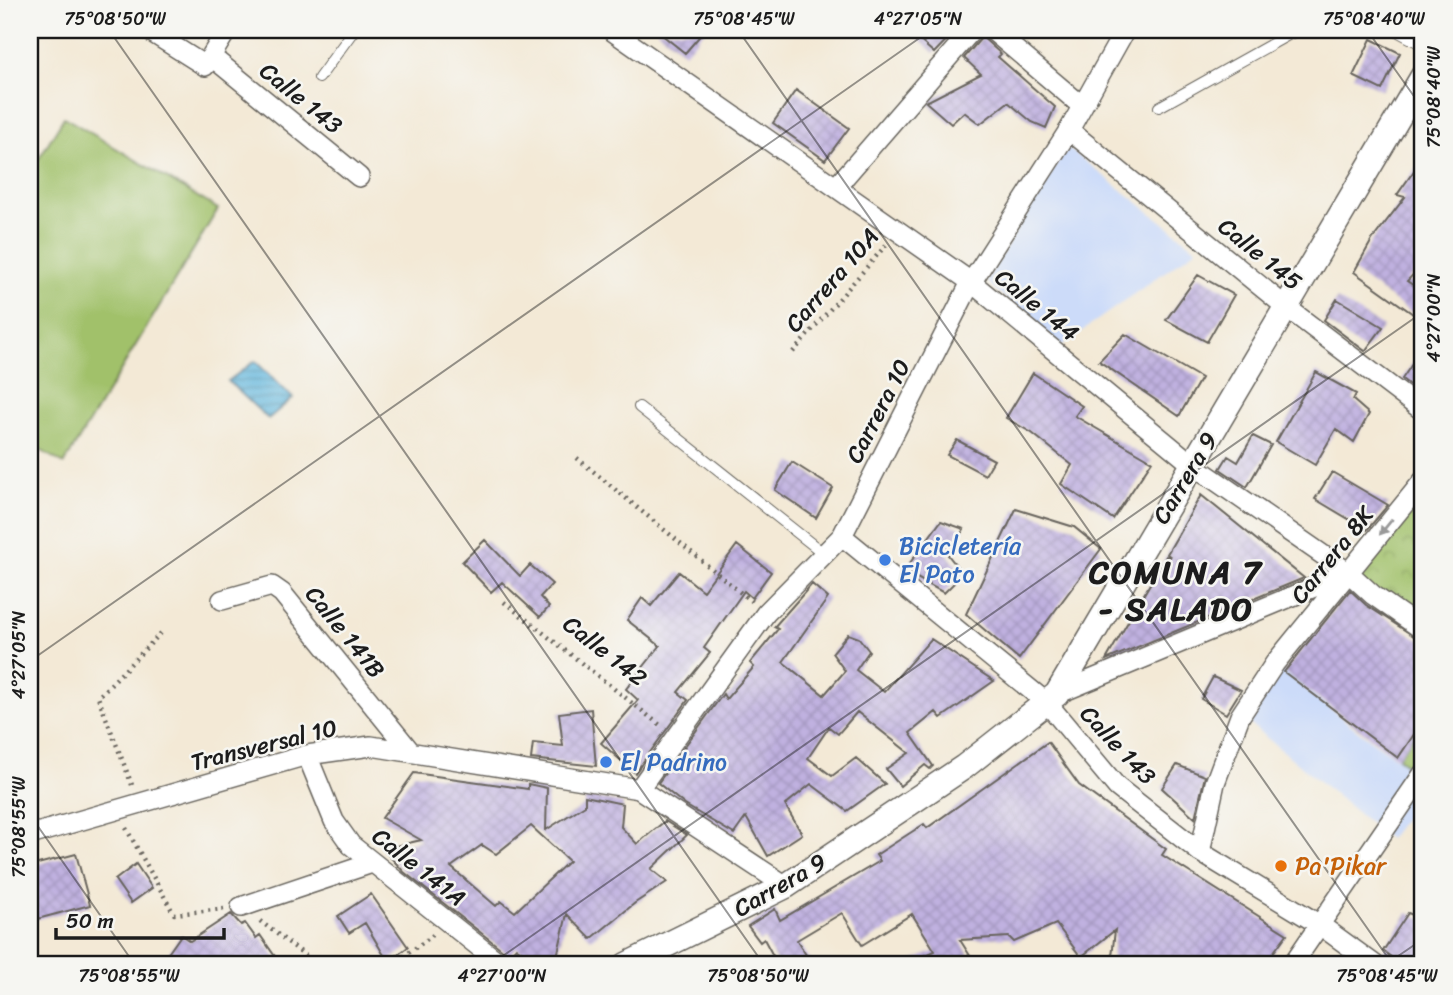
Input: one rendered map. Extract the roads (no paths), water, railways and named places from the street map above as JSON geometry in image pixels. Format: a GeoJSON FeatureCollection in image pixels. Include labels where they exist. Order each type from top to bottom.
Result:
{"type":"FeatureCollection","features":[{"type":"Feature","properties":{"kind":"street","name":"Calle 143"},"geometry":{"type":"LineString","coordinates":[[148,30],[208,61],[359,177]]}},
{"type":"Feature","properties":{"kind":"street"},"geometry":{"type":"LineString","coordinates":[[208,61],[228,30]]}},
{"type":"Feature","properties":{"kind":"street","name":"Calle 144"},"geometry":{"type":"LineString","coordinates":[[611,30],[971,282],[1192,465],[1349,573],[1373,595],[1423,629]]}},
{"type":"Feature","properties":{"kind":"street"},"geometry":{"type":"LineString","coordinates":[[835,187],[972,30]]}},
{"type":"Feature","properties":{"kind":"street"},"geometry":{"type":"LineString","coordinates":[[992,30],[1082,106]]}},
{"type":"Feature","properties":{"kind":"street","name":"Carrera 10"},"geometry":{"type":"LineString","coordinates":[[639,789],[766,613],[822,553],[842,536],[971,282],[1069,130],[1125,30]]}},
{"type":"Feature","properties":{"kind":"street","name":"Carrera 9"},"geometry":{"type":"LineString","coordinates":[[626,965],[786,886],[964,766],[1052,699],[1423,76]]}},
{"type":"Feature","properties":{"kind":"street","name":"Calle 145"},"geometry":{"type":"LineString","coordinates":[[1069,130],[1286,307],[1423,411]]}},
{"type":"Feature","properties":{"kind":"street","name":"Carrera 8K"},"geometry":{"type":"LineString","coordinates":[[1200,852],[1215,783],[1240,716],[1276,663],[1423,481]]}},
{"type":"Feature","properties":{"kind":"street","name":"Calle 143"},"geometry":{"type":"LineString","coordinates":[[842,536],[1052,699],[1117,787],[1200,852],[1320,925],[1375,965]]}},
{"type":"Feature","properties":{"kind":"street"},"geometry":{"type":"LineString","coordinates":[[1052,699],[1349,573]]}},
{"type":"Feature","properties":{"kind":"street","name":"Calle 141B"},"geometry":{"type":"LineString","coordinates":[[222,600],[271,586],[282,593],[410,751]]}},
{"type":"Feature","properties":{"kind":"street","name":"Transversal 10"},"geometry":{"type":"LineString","coordinates":[[30,835],[307,754],[371,746],[639,789]]}},
{"type":"Feature","properties":{"kind":"street","name":"Calle 141A"},"geometry":{"type":"LineString","coordinates":[[307,754],[334,821],[351,845],[502,965]]}},
{"type":"Feature","properties":{"kind":"street"},"geometry":{"type":"LineString","coordinates":[[1292,965],[1423,774]]}},
{"type":"Feature","properties":{"kind":"street"},"geometry":{"type":"LineString","coordinates":[[639,789],[786,886]]}},
{"type":"Feature","properties":{"kind":"street"},"geometry":{"type":"LineString","coordinates":[[242,907],[372,863]]}},
{"type":"Feature","properties":{"kind":"lane"},"geometry":{"type":"LineString","coordinates":[[319,78],[354,30]]}},
{"type":"Feature","properties":{"kind":"lane"},"geometry":{"type":"LineString","coordinates":[[1159,107],[1297,30]]}},
{"type":"Feature","properties":{"kind":"lane"},"geometry":{"type":"LineString","coordinates":[[1395,30],[1423,44]]}},
{"type":"Feature","properties":{"kind":"lane"},"geometry":{"type":"LineString","coordinates":[[639,407],[822,553]]}},
{"type":"Feature","properties":{"kind":"water"},"geometry":{"type":"Polygon","coordinates":[[[255,361],[293,398],[268,419],[228,381],[255,361]]]}},
{"type":"Feature","properties":{"kind":"place","name":"Bicicletería El Pato"},"geometry":{"type":"Point","coordinates":[885,560]}},
{"type":"Feature","properties":{"kind":"place","name":"El Padrino"},"geometry":{"type":"Point","coordinates":[606,762]}},
{"type":"Feature","properties":{"kind":"place","name":"Pa'Pikar"},"geometry":{"type":"Point","coordinates":[1281,866]}},
{"type":"Feature","properties":{"kind":"district","name":"COMUNA 7 - SALADO"},"geometry":{"type":"Point","coordinates":[1176,590]}}]}
